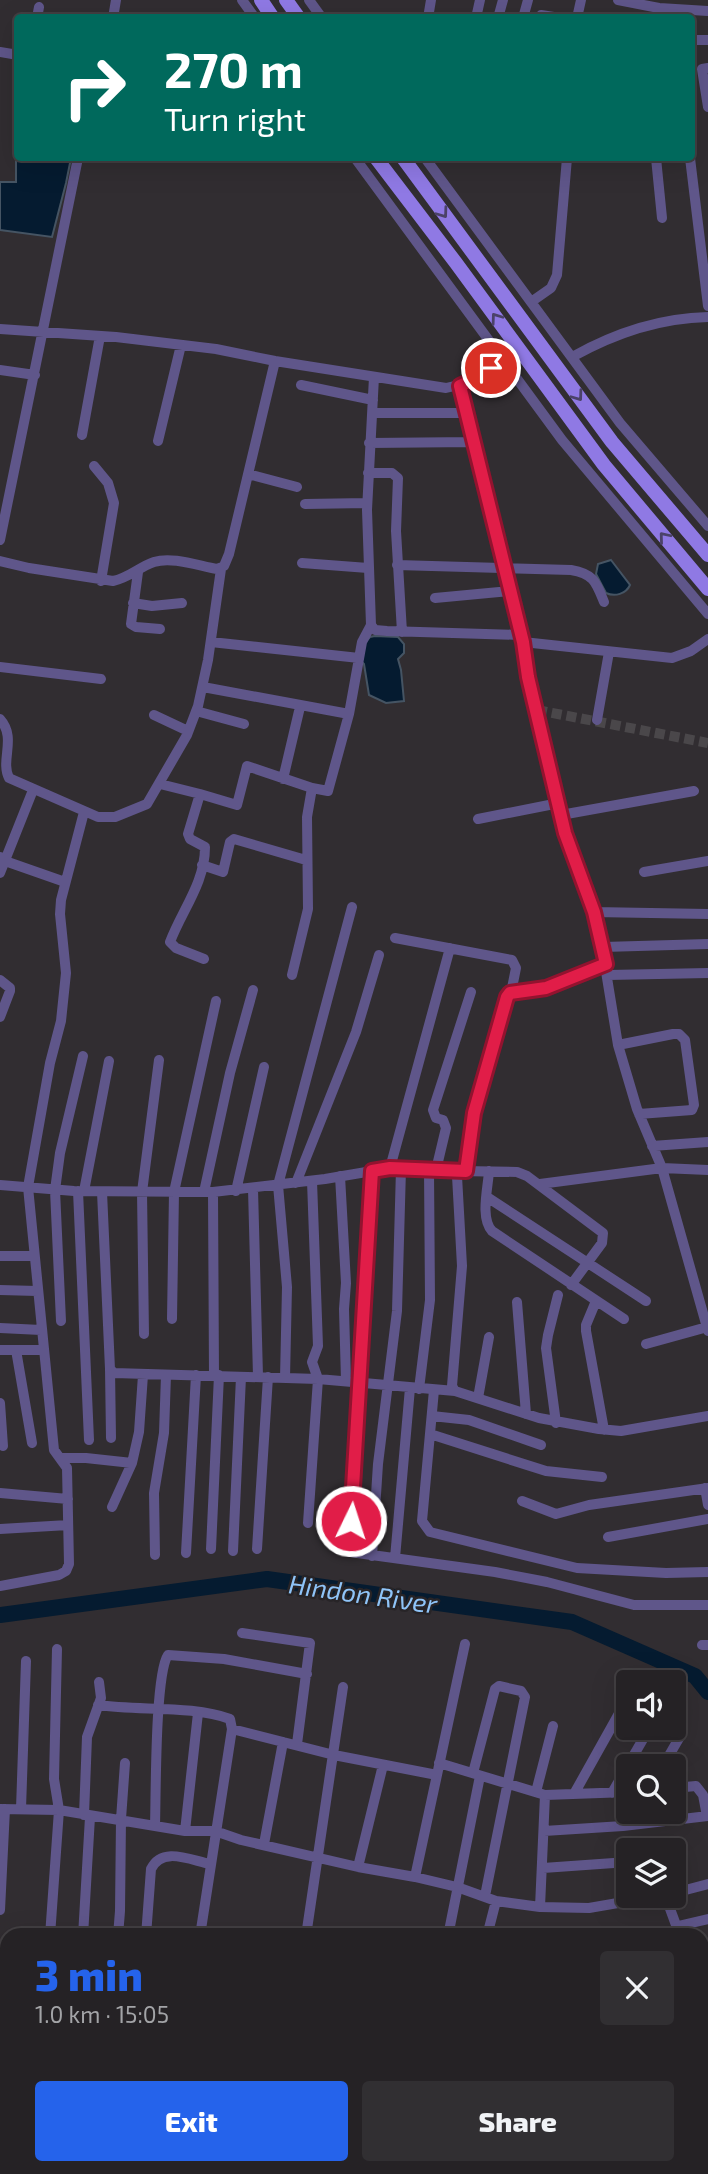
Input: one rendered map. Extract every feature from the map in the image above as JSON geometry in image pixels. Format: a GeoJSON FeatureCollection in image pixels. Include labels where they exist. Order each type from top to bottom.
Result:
{"type":"FeatureCollection","features":[{"type":"Feature","properties":{"kind":"main road"},"geometry":{"type":"LineString","coordinates":[[378,161],[604,466],[708,589]]}},
{"type":"Feature","properties":{"kind":"main road"},"geometry":{"type":"LineString","coordinates":[[405,161],[612,442],[708,555]]}},
{"type":"Feature","properties":{"kind":"street"},"geometry":{"type":"LineString","coordinates":[[618,0],[680,14],[708,11]]}},
{"type":"Feature","properties":{"kind":"street"},"geometry":{"type":"LineString","coordinates":[[708,68],[702,69],[708,107]]}},
{"type":"Feature","properties":{"kind":"street"},"geometry":{"type":"LineString","coordinates":[[0,540],[77,161]]}},
{"type":"Feature","properties":{"kind":"street"},"geometry":{"type":"LineString","coordinates":[[357,161],[562,440],[708,614]]}},
{"type":"Feature","properties":{"kind":"street"},"geometry":{"type":"LineString","coordinates":[[427,161],[620,423],[708,526]]}},
{"type":"Feature","properties":{"kind":"street"},"geometry":{"type":"LineString","coordinates":[[531,302],[551,288],[557,275],[566,161]]}},
{"type":"Feature","properties":{"kind":"street"},"geometry":{"type":"LineString","coordinates":[[656,161],[662,218]]}},
{"type":"Feature","properties":{"kind":"street"},"geometry":{"type":"LineString","coordinates":[[690,161],[708,306]]}},
{"type":"Feature","properties":{"kind":"street"},"geometry":{"type":"LineString","coordinates":[[572,357],[592,346],[643,327],[666,321],[708,317]]}},
{"type":"Feature","properties":{"kind":"street"},"geometry":{"type":"LineString","coordinates":[[0,329],[216,349],[446,388],[460,386],[479,377],[518,347]]}},
{"type":"Feature","properties":{"kind":"street"},"geometry":{"type":"LineString","coordinates":[[82,435],[100,337]]}},
{"type":"Feature","properties":{"kind":"street"},"geometry":{"type":"LineString","coordinates":[[158,441],[181,345]]}},
{"type":"Feature","properties":{"kind":"street"},"geometry":{"type":"LineString","coordinates":[[0,719],[8,734],[4,764],[6,775],[33,790],[99,817],[115,817],[147,804],[188,731],[203,687],[220,569],[229,554],[275,361]]}},
{"type":"Feature","properties":{"kind":"street"},"geometry":{"type":"LineString","coordinates":[[0,370],[35,375]]}},
{"type":"Feature","properties":{"kind":"street"},"geometry":{"type":"LineString","coordinates":[[160,784],[237,805],[247,766],[328,791],[349,714],[363,637],[370,625],[367,503],[374,377]]}},
{"type":"Feature","properties":{"kind":"street"},"geometry":{"type":"LineString","coordinates":[[301,385],[373,400]]}},
{"type":"Feature","properties":{"kind":"street"},"geometry":{"type":"LineString","coordinates":[[460,386],[522,639],[528,677],[565,833],[594,912],[603,947],[618,1045],[639,1114],[662,1168],[707,1322],[646,1344]]}},
{"type":"Feature","properties":{"kind":"street"},"geometry":{"type":"LineString","coordinates":[[372,413],[466,414]]}},
{"type":"Feature","properties":{"kind":"street"},"geometry":{"type":"LineString","coordinates":[[369,443],[473,442]]}},
{"type":"Feature","properties":{"kind":"street"},"geometry":{"type":"LineString","coordinates":[[94,466],[108,482],[114,503],[101,581]]}},
{"type":"Feature","properties":{"kind":"street"},"geometry":{"type":"LineString","coordinates":[[368,472],[392,473],[398,478],[396,531],[402,632]]}},
{"type":"Feature","properties":{"kind":"street"},"geometry":{"type":"LineString","coordinates":[[248,474],[297,487]]}},
{"type":"Feature","properties":{"kind":"street"},"geometry":{"type":"LineString","coordinates":[[304,504],[367,503]]}},
{"type":"Feature","properties":{"kind":"street"},"geometry":{"type":"LineString","coordinates":[[0,561],[101,581],[124,579],[156,561],[165,560],[220,569]]}},
{"type":"Feature","properties":{"kind":"street"},"geometry":{"type":"LineString","coordinates":[[302,563],[369,568]]}},
{"type":"Feature","properties":{"kind":"street"},"geometry":{"type":"LineString","coordinates":[[397,565],[584,572],[595,581],[604,602]]}},
{"type":"Feature","properties":{"kind":"street"},"geometry":{"type":"LineString","coordinates":[[138,572],[131,621],[133,626],[160,629]]}},
{"type":"Feature","properties":{"kind":"street"},"geometry":{"type":"LineString","coordinates":[[435,598],[510,591]]}},
{"type":"Feature","properties":{"kind":"street"},"geometry":{"type":"LineString","coordinates":[[133,603],[152,606],[182,603]]}},
{"type":"Feature","properties":{"kind":"street"},"geometry":{"type":"LineString","coordinates":[[370,625],[379,631],[522,639],[672,658],[691,651],[708,639]]}},
{"type":"Feature","properties":{"kind":"street"},"geometry":{"type":"LineString","coordinates":[[211,642],[359,658]]}},
{"type":"Feature","properties":{"kind":"street"},"geometry":{"type":"LineString","coordinates":[[597,720],[609,652]]}},
{"type":"Feature","properties":{"kind":"street"},"geometry":{"type":"LineString","coordinates":[[0,667],[102,679]]}},
{"type":"Feature","properties":{"kind":"street"},"geometry":{"type":"LineString","coordinates":[[203,687],[349,714]]}},
{"type":"Feature","properties":{"kind":"street"},"geometry":{"type":"LineString","coordinates":[[283,779],[300,707]]}},
{"type":"Feature","properties":{"kind":"street"},"geometry":{"type":"LineString","coordinates":[[196,711],[244,724]]}},
{"type":"Feature","properties":{"kind":"street"},"geometry":{"type":"LineString","coordinates":[[154,715],[188,731]]}},
{"type":"Feature","properties":{"kind":"street"},"geometry":{"type":"LineString","coordinates":[[292,975],[308,909],[307,817],[312,788]]}},
{"type":"Feature","properties":{"kind":"street"},"geometry":{"type":"LineString","coordinates":[[0,873],[2,859],[33,790]]}},
{"type":"Feature","properties":{"kind":"street"},"geometry":{"type":"LineString","coordinates":[[561,815],[694,791]]}},
{"type":"Feature","properties":{"kind":"street"},"geometry":{"type":"LineString","coordinates":[[200,794],[188,834],[190,839],[205,848],[202,865],[194,894],[170,942],[176,948],[204,959]]}},
{"type":"Feature","properties":{"kind":"street"},"geometry":{"type":"LineString","coordinates":[[478,819],[559,803]]}},
{"type":"Feature","properties":{"kind":"street"},"geometry":{"type":"LineString","coordinates":[[0,1586],[59,1575],[66,1571],[69,1564],[67,1468],[54,1450],[28,1187],[45,1088],[61,1021],[66,973],[60,914],[65,882],[84,812]]}},
{"type":"Feature","properties":{"kind":"street"},"geometry":{"type":"LineString","coordinates":[[202,865],[223,872],[230,842],[234,839],[306,860]]}},
{"type":"Feature","properties":{"kind":"street"},"geometry":{"type":"LineString","coordinates":[[2,859],[65,882]]}},
{"type":"Feature","properties":{"kind":"street"},"geometry":{"type":"LineString","coordinates":[[645,872],[708,861]]}},
{"type":"Feature","properties":{"kind":"street"},"geometry":{"type":"LineString","coordinates":[[285,1378],[287,1287],[278,1185],[352,907]]}},
{"type":"Feature","properties":{"kind":"street"},"geometry":{"type":"LineString","coordinates":[[594,912],[708,914]]}},
{"type":"Feature","properties":{"kind":"street"},"geometry":{"type":"LineString","coordinates":[[395,938],[512,960],[516,968],[474,1113],[461,1171],[462,1266],[452,1386],[455,1391]]}},
{"type":"Feature","properties":{"kind":"street"},"geometry":{"type":"LineString","coordinates":[[603,947],[708,944]]}},
{"type":"Feature","properties":{"kind":"street"},"geometry":{"type":"LineString","coordinates":[[372,1556],[378,1464],[397,1311],[395,1169],[450,948]]}},
{"type":"Feature","properties":{"kind":"street"},"geometry":{"type":"LineString","coordinates":[[296,1183],[356,1032],[379,955]]}},
{"type":"Feature","properties":{"kind":"street"},"geometry":{"type":"LineString","coordinates":[[510,993],[546,988],[607,969],[708,973]]}},
{"type":"Feature","properties":{"kind":"street"},"geometry":{"type":"LineString","coordinates":[[0,980],[10,991],[0,1017]]}},
{"type":"Feature","properties":{"kind":"street"},"geometry":{"type":"LineString","coordinates":[[211,1549],[217,1375],[209,1192],[230,1073],[253,990]]}},
{"type":"Feature","properties":{"kind":"street"},"geometry":{"type":"LineString","coordinates":[[395,1558],[415,1388],[430,1300],[433,1170],[446,1128],[443,1120],[436,1118],[433,1110],[471,992]]}},
{"type":"Feature","properties":{"kind":"street"},"geometry":{"type":"LineString","coordinates":[[173,1319],[174,1192],[216,1001]]}},
{"type":"Feature","properties":{"kind":"street"},"geometry":{"type":"LineString","coordinates":[[618,1045],[673,1034],[678,1034],[685,1040],[694,1105],[692,1110],[639,1114]]}},
{"type":"Feature","properties":{"kind":"street"},"geometry":{"type":"LineString","coordinates":[[61,1321],[55,1189],[60,1153],[83,1056]]}},
{"type":"Feature","properties":{"kind":"street"},"geometry":{"type":"LineString","coordinates":[[89,1440],[81,1191],[109,1060]]}},
{"type":"Feature","properties":{"kind":"street"},"geometry":{"type":"LineString","coordinates":[[144,1334],[142,1192],[159,1060]]}},
{"type":"Feature","properties":{"kind":"street"},"geometry":{"type":"LineString","coordinates":[[236,1191],[264,1067]]}},
{"type":"Feature","properties":{"kind":"street"},"geometry":{"type":"LineString","coordinates":[[652,1146],[708,1142]]}},
{"type":"Feature","properties":{"kind":"street"},"geometry":{"type":"LineString","coordinates":[[540,1184],[662,1168],[708,1170]]}},
{"type":"Feature","properties":{"kind":"street"},"geometry":{"type":"LineString","coordinates":[[0,1185],[102,1192],[209,1192],[253,1189],[395,1169],[517,1172],[540,1184],[603,1233],[602,1244],[571,1285]]}},
{"type":"Feature","properties":{"kind":"street"},"geometry":{"type":"LineString","coordinates":[[372,1171],[349,1549],[353,1555],[495,1572],[547,1582],[635,1605],[708,1605]]}},
{"type":"Feature","properties":{"kind":"street"},"geometry":{"type":"LineString","coordinates":[[489,1171],[487,1226],[624,1319]]}},
{"type":"Feature","properties":{"kind":"street"},"geometry":{"type":"LineString","coordinates":[[340,1176],[346,1283],[346,1381]]}},
{"type":"Feature","properties":{"kind":"street"},"geometry":{"type":"LineString","coordinates":[[308,1523],[318,1379],[312,1367],[318,1346],[312,1181]]}},
{"type":"Feature","properties":{"kind":"street"},"geometry":{"type":"LineString","coordinates":[[253,1189],[263,1377],[257,1549]]}},
{"type":"Feature","properties":{"kind":"street"},"geometry":{"type":"LineString","coordinates":[[102,1192],[111,1438]]}},
{"type":"Feature","properties":{"kind":"street"},"geometry":{"type":"LineString","coordinates":[[487,1197],[646,1301]]}},
{"type":"Feature","properties":{"kind":"street"},"geometry":{"type":"LineString","coordinates":[[0,1256],[34,1256]]}},
{"type":"Feature","properties":{"kind":"street"},"geometry":{"type":"LineString","coordinates":[[0,1290],[37,1291]]}},
{"type":"Feature","properties":{"kind":"street"},"geometry":{"type":"LineString","coordinates":[[556,1423],[546,1348],[558,1295]]}},
{"type":"Feature","properties":{"kind":"street"},"geometry":{"type":"LineString","coordinates":[[596,1301],[586,1331],[604,1430]]}},
{"type":"Feature","properties":{"kind":"street"},"geometry":{"type":"LineString","coordinates":[[517,1302],[526,1414]]}},
{"type":"Feature","properties":{"kind":"street"},"geometry":{"type":"LineString","coordinates":[[0,1328],[41,1330]]}},
{"type":"Feature","properties":{"kind":"street"},"geometry":{"type":"LineString","coordinates":[[478,1398],[489,1337]]}},
{"type":"Feature","properties":{"kind":"street"},"geometry":{"type":"LineString","coordinates":[[0,1350],[43,1350]]}},
{"type":"Feature","properties":{"kind":"street"},"geometry":{"type":"LineString","coordinates":[[16,1350],[32,1443]]}},
{"type":"Feature","properties":{"kind":"street"},"geometry":{"type":"LineString","coordinates":[[110,1369],[119,1375],[318,1379],[455,1391],[556,1423],[604,1430],[621,1430],[708,1416]]}},
{"type":"Feature","properties":{"kind":"street"},"geometry":{"type":"LineString","coordinates":[[112,1507],[132,1462],[139,1432],[143,1375]]}},
{"type":"Feature","properties":{"kind":"street"},"geometry":{"type":"LineString","coordinates":[[155,1555],[154,1493],[163,1433],[166,1375]]}},
{"type":"Feature","properties":{"kind":"street"},"geometry":{"type":"LineString","coordinates":[[186,1553],[196,1375]]}},
{"type":"Feature","properties":{"kind":"street"},"geometry":{"type":"LineString","coordinates":[[233,1551],[241,1377]]}},
{"type":"Feature","properties":{"kind":"street"},"geometry":{"type":"LineString","coordinates":[[435,1390],[422,1521],[430,1532],[577,1568],[666,1573],[708,1572]]}},
{"type":"Feature","properties":{"kind":"street"},"geometry":{"type":"LineString","coordinates":[[0,1403],[3,1446]]}},
{"type":"Feature","properties":{"kind":"street"},"geometry":{"type":"LineString","coordinates":[[432,1416],[469,1420],[541,1445]]}},
{"type":"Feature","properties":{"kind":"street"},"geometry":{"type":"LineString","coordinates":[[430,1434],[546,1471],[602,1477]]}},
{"type":"Feature","properties":{"kind":"street"},"geometry":{"type":"LineString","coordinates":[[62,1458],[132,1462]]}},
{"type":"Feature","properties":{"kind":"street"},"geometry":{"type":"LineString","coordinates":[[522,1501],[556,1514],[589,1505],[706,1488],[708,1505]]}},
{"type":"Feature","properties":{"kind":"street"},"geometry":{"type":"LineString","coordinates":[[0,1493],[68,1499]]}},
{"type":"Feature","properties":{"kind":"street"},"geometry":{"type":"LineString","coordinates":[[608,1537],[708,1519]]}},
{"type":"Feature","properties":{"kind":"street"},"geometry":{"type":"LineString","coordinates":[[0,1529],[68,1525]]}},
{"type":"Feature","properties":{"kind":"street"},"geometry":{"type":"LineString","coordinates":[[242,1633],[310,1644],[297,1744]]}},
{"type":"Feature","properties":{"kind":"street"},"geometry":{"type":"LineString","coordinates":[[415,1877],[465,1644]]}},
{"type":"Feature","properties":{"kind":"street"},"geometry":{"type":"LineString","coordinates":[[51,1928],[59,1810],[54,1779],[57,1649]]}},
{"type":"Feature","properties":{"kind":"street"},"geometry":{"type":"LineString","coordinates":[[155,1825],[159,1709],[167,1655],[224,1659],[307,1674]]}},
{"type":"Feature","properties":{"kind":"street"},"geometry":{"type":"LineString","coordinates":[[21,1809],[26,1661]]}},
{"type":"Feature","properties":{"kind":"street"},"geometry":{"type":"LineString","coordinates":[[83,1928],[87,1737],[101,1693],[99,1682]]}},
{"type":"Feature","properties":{"kind":"street"},"geometry":{"type":"LineString","coordinates":[[449,1928],[476,1774],[495,1689],[499,1686],[521,1691],[525,1697],[485,1896]]}},
{"type":"Feature","properties":{"kind":"street"},"geometry":{"type":"LineString","coordinates":[[307,1928],[343,1687]]}},
{"type":"Feature","properties":{"kind":"street"},"geometry":{"type":"LineString","coordinates":[[98,1704],[126,1709],[198,1713],[230,1719],[232,1729],[201,1928]]}},
{"type":"Feature","properties":{"kind":"street"},"geometry":{"type":"LineString","coordinates":[[186,1831],[198,1713]]}},
{"type":"Feature","properties":{"kind":"street"},"geometry":{"type":"LineString","coordinates":[[575,1794],[616,1719]]}},
{"type":"Feature","properties":{"kind":"street"},"geometry":{"type":"LineString","coordinates":[[540,1908],[544,1831],[540,1794],[553,1726]]}},
{"type":"Feature","properties":{"kind":"street"},"geometry":{"type":"LineString","coordinates":[[232,1729],[383,1765],[476,1774],[540,1794],[616,1793]]}},
{"type":"Feature","properties":{"kind":"street"},"geometry":{"type":"LineString","coordinates":[[612,1793],[643,1740]]}},
{"type":"Feature","properties":{"kind":"street"},"geometry":{"type":"LineString","coordinates":[[264,1844],[283,1742]]}},
{"type":"Feature","properties":{"kind":"street"},"geometry":{"type":"LineString","coordinates":[[119,1928],[125,1763]]}},
{"type":"Feature","properties":{"kind":"street"},"geometry":{"type":"LineString","coordinates":[[358,1867],[383,1765]]}},
{"type":"Feature","properties":{"kind":"street"},"geometry":{"type":"LineString","coordinates":[[544,1831],[623,1826],[708,1816],[700,1789],[696,1786],[686,1787]]}},
{"type":"Feature","properties":{"kind":"street"},"geometry":{"type":"LineString","coordinates":[[0,1910],[3,1809],[59,1810],[186,1831],[215,1831],[241,1840],[457,1887],[496,1901],[540,1908],[589,1909],[616,1904]]}},
{"type":"Feature","properties":{"kind":"street"},"geometry":{"type":"LineString","coordinates":[[147,1928],[151,1869],[155,1861],[169,1856],[210,1864]]}},
{"type":"Feature","properties":{"kind":"street"},"geometry":{"type":"LineString","coordinates":[[543,1868],[616,1863]]}},
{"type":"Feature","properties":{"kind":"street"},"geometry":{"type":"LineString","coordinates":[[686,1890],[708,1884]]}},
{"type":"Feature","properties":{"kind":"street"},"geometry":{"type":"LineString","coordinates":[[489,1928],[496,1901]]}},
{"type":"Feature","properties":{"kind":"street"},"geometry":{"type":"LineString","coordinates":[[669,1908],[678,1928]]}},
{"type":"Feature","properties":{"kind":"street"},"geometry":{"type":"LineString","coordinates":[[686,1928],[708,1919]]}},
{"type":"Feature","properties":{"kind":"water"},"geometry":{"type":"Polygon","coordinates":[[[16,161],[70,161],[52,237],[0,230],[0,182],[16,182],[16,161]]]}},
{"type":"Feature","properties":{"kind":"water"},"geometry":{"type":"Polygon","coordinates":[[[611,560],[630,585],[626,591],[616,595],[606,593],[596,574],[598,564],[611,560]]]}},
{"type":"Feature","properties":{"kind":"water"},"geometry":{"type":"Polygon","coordinates":[[[370,637],[398,637],[404,644],[404,653],[398,659],[404,701],[386,703],[369,695],[364,664],[360,660],[362,646],[370,637]]]}},
{"type":"Feature","properties":{"kind":"waterway","name":"Hindon River"},"geometry":{"type":"LineString","coordinates":[[0,1615],[267,1579],[572,1622],[695,1676],[708,1692]]}},
{"type":"Feature","properties":{"kind":"tunnel"},"geometry":{"type":"LineString","coordinates":[[537,710],[708,743]]}},
{"type":"Feature","properties":{"kind":"route"},"geometry":{"type":"LineString","coordinates":[[351,1521],[372,1171],[390,1168],[466,1171],[474,1113],[507,997],[510,993],[546,988],[606,964],[594,912],[565,833],[528,677],[523,642],[460,386],[491,368]]}}]}
